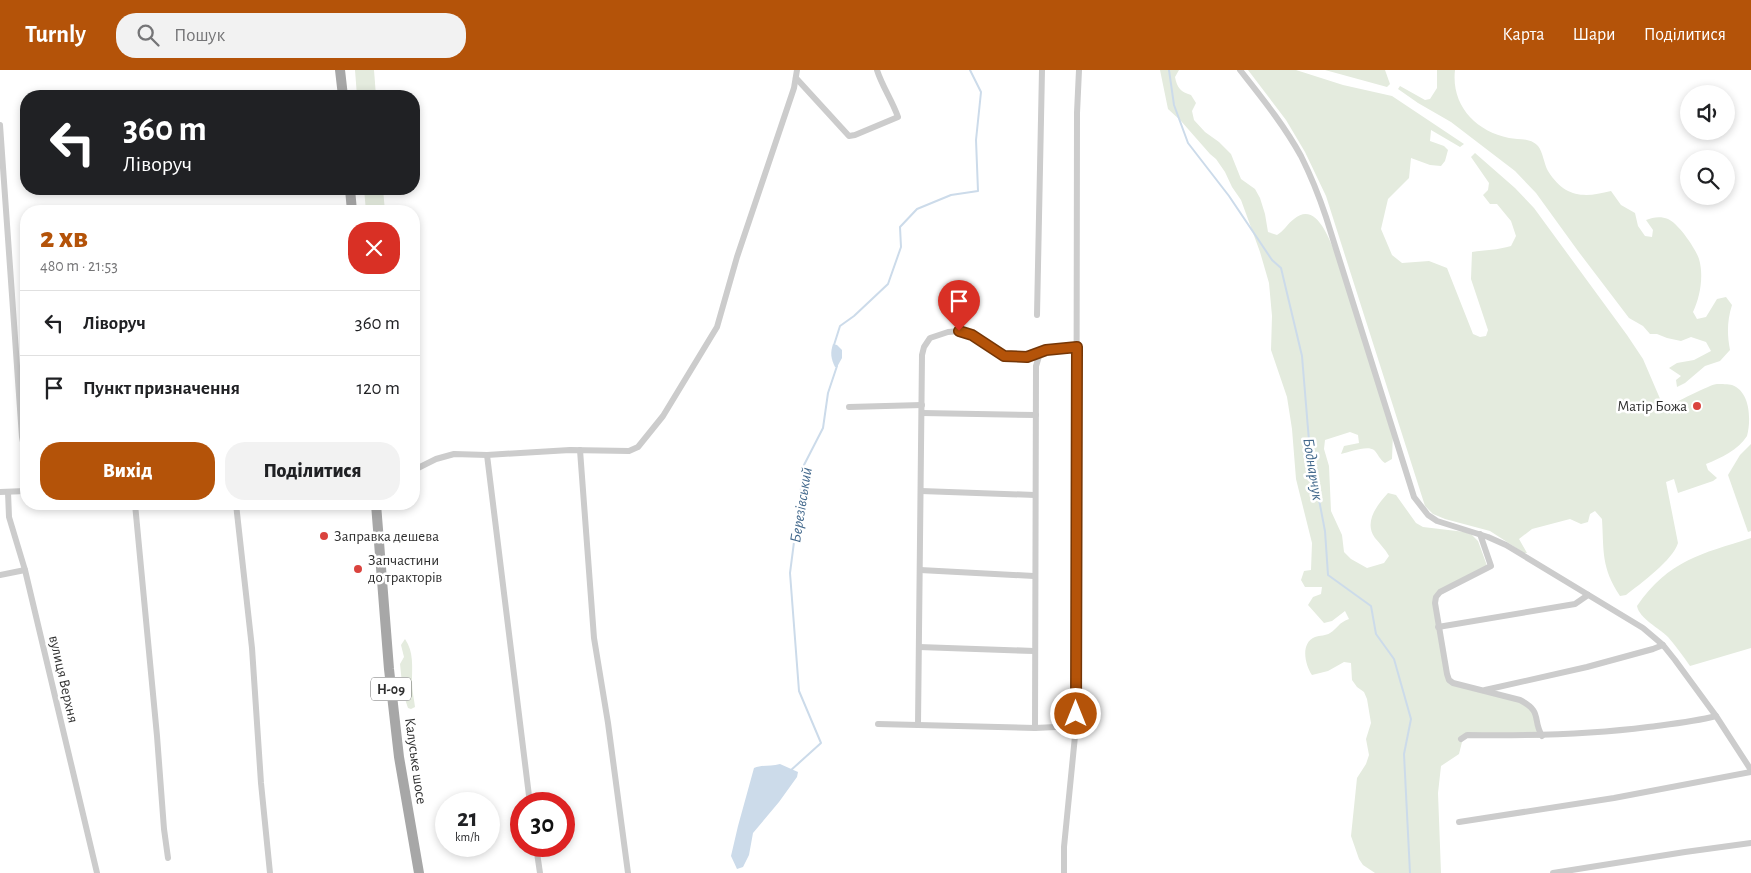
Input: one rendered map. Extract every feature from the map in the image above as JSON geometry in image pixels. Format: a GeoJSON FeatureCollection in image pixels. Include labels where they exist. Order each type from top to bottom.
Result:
{"type":"FeatureCollection","features":[{"type":"Feature","properties":{"kind":"main road"},"geometry":{"type":"LineString","coordinates":[[340,70],[342,90]]}},
{"type":"Feature","properties":{"kind":"main road","name":"Калуське шосе"},"geometry":{"type":"LineString","coordinates":[[376,510],[389,669],[399,757],[419,873]]}},
{"type":"Feature","properties":{"kind":"street"},"geometry":{"type":"LineString","coordinates":[[420,467],[454,454],[487,455],[580,450],[629,451],[638,447],[663,416],[718,327],[737,258],[794,88],[797,70]]}},
{"type":"Feature","properties":{"kind":"street"},"geometry":{"type":"LineString","coordinates":[[796,78],[849,136],[898,117],[893,103],[881,83],[877,70]]}},
{"type":"Feature","properties":{"kind":"street"},"geometry":{"type":"LineString","coordinates":[[1037,315],[1042,70]]}},
{"type":"Feature","properties":{"kind":"street"},"geometry":{"type":"LineString","coordinates":[[1064,873],[1064,847],[1076,726],[1077,113],[1079,70]]}},
{"type":"Feature","properties":{"kind":"street"},"geometry":{"type":"LineString","coordinates":[[1240,70],[1273,113],[1300,155],[1314,182],[1414,497],[1428,516],[1437,521],[1480,534],[1506,545],[1623,614],[1643,628],[1663,645],[1716,716],[1751,771],[1614,798],[1459,822]]}},
{"type":"Feature","properties":{"kind":"street"},"geometry":{"type":"LineString","coordinates":[[0,125],[20,409]]}},
{"type":"Feature","properties":{"kind":"street"},"geometry":{"type":"LineString","coordinates":[[918,725],[922,355],[924,347],[930,338],[938,334],[959,331],[972,335],[1004,356],[1027,357],[1040,352],[1077,347]]}},
{"type":"Feature","properties":{"kind":"street"},"geometry":{"type":"LineString","coordinates":[[1034,728],[1036,366],[1040,352]]}},
{"type":"Feature","properties":{"kind":"street"},"geometry":{"type":"LineString","coordinates":[[849,407],[922,405]]}},
{"type":"Feature","properties":{"kind":"street"},"geometry":{"type":"LineString","coordinates":[[922,413],[1036,415]]}},
{"type":"Feature","properties":{"kind":"street"},"geometry":{"type":"LineString","coordinates":[[580,450],[594,638],[608,723],[628,873]]}},
{"type":"Feature","properties":{"kind":"street"},"geometry":{"type":"LineString","coordinates":[[487,455],[529,792]]}},
{"type":"Feature","properties":{"kind":"street"},"geometry":{"type":"LineString","coordinates":[[921,490],[1035,495]]}},
{"type":"Feature","properties":{"kind":"street"},"geometry":{"type":"LineString","coordinates":[[0,492],[20,491]]}},
{"type":"Feature","properties":{"kind":"street","name":"вулиця Верхня"},"geometry":{"type":"LineString","coordinates":[[8,492],[9,517],[25,570],[97,873]]}},
{"type":"Feature","properties":{"kind":"street"},"geometry":{"type":"LineString","coordinates":[[135,510],[168,858]]}},
{"type":"Feature","properties":{"kind":"street"},"geometry":{"type":"LineString","coordinates":[[237,510],[252,648],[261,783],[270,873]]}},
{"type":"Feature","properties":{"kind":"street"},"geometry":{"type":"LineString","coordinates":[[1480,534],[1490,566],[1440,592],[1436,598],[1438,627],[1449,680],[1453,683],[1484,690],[1529,704],[1537,716],[1542,736]]}},
{"type":"Feature","properties":{"kind":"street"},"geometry":{"type":"LineString","coordinates":[[0,575],[25,570]]}},
{"type":"Feature","properties":{"kind":"street"},"geometry":{"type":"LineString","coordinates":[[920,570],[1034,576]]}},
{"type":"Feature","properties":{"kind":"street"},"geometry":{"type":"LineString","coordinates":[[1438,627],[1575,604],[1588,595]]}},
{"type":"Feature","properties":{"kind":"street"},"geometry":{"type":"LineString","coordinates":[[1484,690],[1587,667],[1663,645]]}},
{"type":"Feature","properties":{"kind":"street"},"geometry":{"type":"LineString","coordinates":[[919,647],[1034,651]]}},
{"type":"Feature","properties":{"kind":"street"},"geometry":{"type":"LineString","coordinates":[[1461,739],[1467,735],[1542,736],[1603,733],[1697,721],[1716,716]]}},
{"type":"Feature","properties":{"kind":"street"},"geometry":{"type":"LineString","coordinates":[[878,724],[1034,728],[1076,726]]}},
{"type":"Feature","properties":{"kind":"street"},"geometry":{"type":"LineString","coordinates":[[1553,873],[1684,852],[1751,844]]}},
{"type":"Feature","properties":{"kind":"street"},"geometry":{"type":"LineString","coordinates":[[538,857],[540,873]]}},
{"type":"Feature","properties":{"kind":"shaded area"},"geometry":{"type":"Polygon","coordinates":[[[355,70],[374,70],[376,90],[357,90],[355,70]]]}},
{"type":"Feature","properties":{"kind":"shaded area"},"geometry":{"type":"Polygon","coordinates":[[[1160,70],[1179,70],[1175,77],[1178,87],[1191,95],[1196,103],[1192,111],[1194,120],[1231,154],[1241,179],[1255,189],[1265,214],[1268,232],[1277,235],[1294,219],[1308,214],[1320,222],[1334,250],[1393,433],[1392,459],[1385,463],[1371,449],[1341,454],[1344,446],[1359,443],[1358,435],[1350,432],[1325,440],[1324,449],[1329,466],[1331,511],[1342,535],[1344,552],[1351,559],[1367,568],[1384,563],[1389,556],[1372,532],[1371,520],[1380,502],[1388,493],[1396,495],[1416,523],[1423,527],[1465,532],[1472,535],[1478,541],[1486,563],[1487,566],[1433,600],[1446,678],[1520,701],[1532,712],[1540,738],[1466,737],[1462,742],[1459,754],[1441,766],[1438,793],[1441,873],[1375,873],[1363,865],[1359,859],[1351,836],[1357,778],[1366,764],[1369,755],[1366,739],[1371,723],[1364,692],[1352,680],[1351,663],[1344,662],[1328,671],[1312,675],[1307,666],[1305,654],[1310,640],[1328,634],[1349,619],[1345,611],[1332,621],[1324,623],[1308,605],[1313,597],[1321,594],[1322,587],[1305,587],[1301,580],[1304,571],[1311,570],[1312,543],[1296,479],[1287,397],[1271,350],[1272,316],[1269,283],[1241,200],[1216,159],[1168,109],[1160,70]]]}},
{"type":"Feature","properties":{"kind":"shaded area"},"geometry":{"type":"Polygon","coordinates":[[[1248,70],[1296,70],[1343,85],[1392,96],[1464,144],[1460,147],[1431,130],[1430,141],[1444,146],[1448,150],[1445,161],[1441,166],[1430,165],[1411,158],[1409,178],[1388,199],[1381,229],[1392,255],[1402,263],[1429,261],[1447,268],[1473,334],[1480,337],[1486,336],[1488,330],[1471,279],[1472,252],[1511,246],[1516,236],[1511,221],[1497,204],[1490,204],[1483,195],[1488,190],[1489,183],[1471,157],[1475,153],[1515,188],[1534,208],[1643,359],[1664,408],[1717,384],[1732,385],[1743,394],[1749,415],[1747,436],[1734,449],[1706,464],[1708,470],[1717,478],[1713,481],[1678,493],[1674,479],[1666,482],[1678,543],[1670,557],[1663,564],[1626,595],[1620,596],[1606,568],[1602,519],[1595,511],[1590,514],[1588,522],[1581,524],[1570,519],[1532,529],[1519,539],[1527,553],[1524,553],[1490,531],[1445,519],[1433,514],[1425,506],[1326,196],[1305,152],[1286,120],[1248,70]]]}},
{"type":"Feature","properties":{"kind":"shaded area"},"geometry":{"type":"Polygon","coordinates":[[[1325,70],[1385,70],[1390,84],[1387,87],[1325,70]]]}},
{"type":"Feature","properties":{"kind":"shaded area"},"geometry":{"type":"Polygon","coordinates":[[[1437,70],[1455,70],[1455,83],[1461,105],[1476,123],[1497,135],[1535,143],[1541,151],[1545,165],[1554,180],[1568,191],[1576,194],[1592,195],[1611,191],[1621,205],[1635,213],[1638,226],[1645,236],[1652,237],[1653,230],[1646,220],[1649,219],[1665,218],[1677,226],[1699,259],[1701,272],[1700,286],[1698,300],[1693,312],[1697,319],[1706,317],[1717,299],[1726,297],[1732,305],[1728,328],[1730,350],[1720,361],[1705,366],[1685,383],[1677,387],[1676,380],[1681,376],[1669,368],[1677,363],[1694,360],[1711,351],[1706,342],[1691,337],[1681,341],[1657,334],[1650,334],[1643,326],[1629,318],[1536,193],[1515,171],[1451,122],[1398,89],[1400,86],[1425,100],[1430,99],[1437,88],[1437,70]]]}},
{"type":"Feature","properties":{"kind":"shaded area"},"geometry":{"type":"Polygon","coordinates":[[[365,195],[384,195],[384,205],[365,205],[365,195]]]}},
{"type":"Feature","properties":{"kind":"shaded area"},"geometry":{"type":"Polygon","coordinates":[[[1751,444],[1751,531],[1748,532],[1728,475],[1740,455],[1751,444]]]}},
{"type":"Feature","properties":{"kind":"shaded area"},"geometry":{"type":"Polygon","coordinates":[[[1751,538],[1751,648],[1690,666],[1668,637],[1641,615],[1637,606],[1661,578],[1674,568],[1701,554],[1751,538]]]}},
{"type":"Feature","properties":{"kind":"shaded area"},"geometry":{"type":"Polygon","coordinates":[[[405,639],[410,649],[412,660],[412,685],[415,707],[411,709],[408,708],[403,693],[400,664],[404,657],[401,645],[405,639]]]}},
{"type":"Feature","properties":{"kind":"water"},"geometry":{"type":"Polygon","coordinates":[[[833,344],[842,350],[842,358],[837,367],[835,367],[832,359],[831,350],[833,344]]]}},
{"type":"Feature","properties":{"kind":"water"},"geometry":{"type":"Polygon","coordinates":[[[780,764],[798,772],[797,777],[753,833],[749,855],[743,867],[737,869],[731,856],[754,768],[780,764]]]}},
{"type":"Feature","properties":{"kind":"waterway","name":"Березівський"},"geometry":{"type":"LineString","coordinates":[[834,345],[840,326],[854,316],[888,284],[901,247],[900,227],[917,209],[951,195],[978,191],[976,140],[981,92],[970,70]]}},
{"type":"Feature","properties":{"kind":"waterway","name":"Боднарчук"},"geometry":{"type":"LineString","coordinates":[[1169,70],[1174,105],[1188,143],[1229,196],[1272,260],[1281,268],[1302,356],[1310,453],[1325,531],[1328,575],[1371,606],[1376,634],[1394,659],[1411,719],[1404,754],[1410,873]]}},
{"type":"Feature","properties":{"kind":"waterway","name":"Березівський"},"geometry":{"type":"LineString","coordinates":[[790,771],[821,743],[799,691],[790,573],[804,465],[823,428],[828,393],[837,366]]}},
{"type":"Feature","properties":{"kind":"place","name":"Матір Божа"},"geometry":{"type":"Point","coordinates":[1697,406]}},
{"type":"Feature","properties":{"kind":"place","name":"Заправка дешева"},"geometry":{"type":"Point","coordinates":[324,536]}},
{"type":"Feature","properties":{"kind":"place","name":"Запчастини до тракторів"},"geometry":{"type":"Point","coordinates":[358,569]}},
{"type":"Feature","properties":{"kind":"route"},"geometry":{"type":"LineString","coordinates":[[959,331],[972,335],[1004,356],[1027,357],[1046,350],[1077,347],[1076,714]]}}]}
